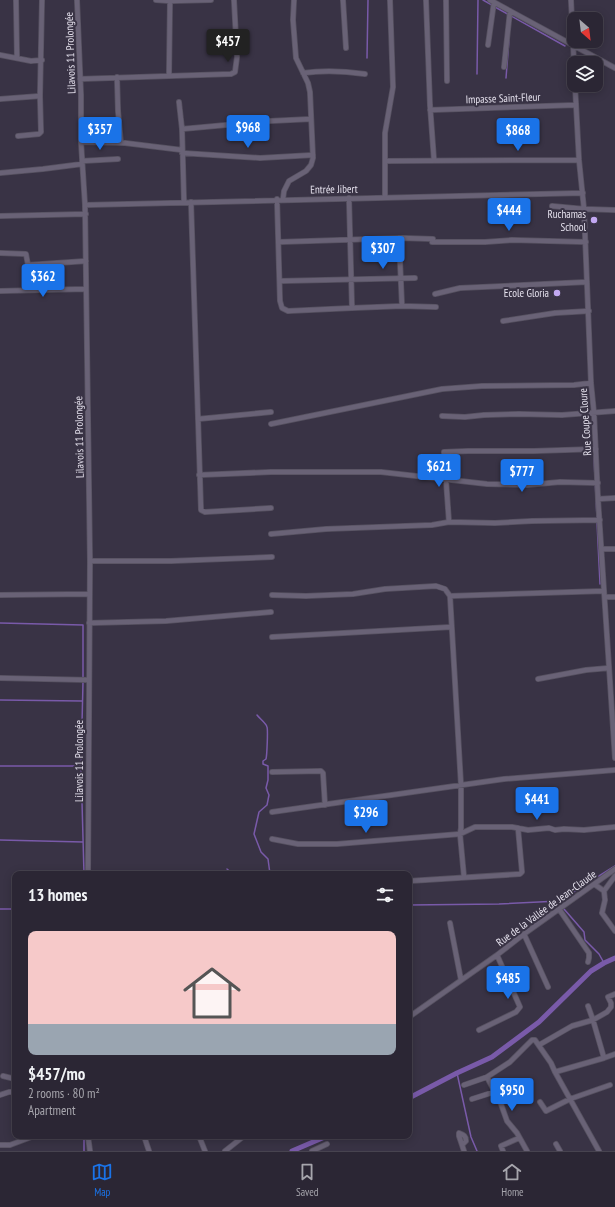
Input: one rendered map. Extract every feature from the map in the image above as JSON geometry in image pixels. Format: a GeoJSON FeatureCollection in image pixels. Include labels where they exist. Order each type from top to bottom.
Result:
{"type":"FeatureCollection","features":[{"type":"Feature","properties":{"kind":"street"},"geometry":{"type":"LineString","coordinates":[[16,0],[17,58]]}},
{"type":"Feature","properties":{"kind":"street"},"geometry":{"type":"LineString","coordinates":[[18,136],[39,134],[42,132],[40,96],[42,60],[42,0]]}},
{"type":"Feature","properties":{"kind":"street","name":"Lilavois 11 Prolongée"},"geometry":{"type":"LineString","coordinates":[[77,0],[81,142],[86,205],[90,561],[88,871]]}},
{"type":"Feature","properties":{"kind":"street"},"geometry":{"type":"LineString","coordinates":[[156,0],[211,0]]}},
{"type":"Feature","properties":{"kind":"street"},"geometry":{"type":"LineString","coordinates":[[80,79],[231,74],[235,72],[237,57],[234,0]]}},
{"type":"Feature","properties":{"kind":"street"},"geometry":{"type":"LineString","coordinates":[[294,0],[293,20],[296,58],[308,83],[310,92],[313,155],[311,165],[306,171],[289,181],[280,199],[280,301],[284,309],[295,310],[402,306],[436,307]]}},
{"type":"Feature","properties":{"kind":"street"},"geometry":{"type":"LineString","coordinates":[[343,0],[346,48]]}},
{"type":"Feature","properties":{"kind":"street"},"geometry":{"type":"LineString","coordinates":[[385,196],[385,133],[393,87],[390,0]]}},
{"type":"Feature","properties":{"kind":"street"},"geometry":{"type":"LineString","coordinates":[[426,0],[430,110],[434,160]]}},
{"type":"Feature","properties":{"kind":"street"},"geometry":{"type":"LineString","coordinates":[[446,0],[447,81]]}},
{"type":"Feature","properties":{"kind":"street"},"geometry":{"type":"LineString","coordinates":[[571,0],[572,12]]}},
{"type":"Feature","properties":{"kind":"street"},"geometry":{"type":"LineString","coordinates":[[169,76],[170,1]]}},
{"type":"Feature","properties":{"kind":"street"},"geometry":{"type":"LineString","coordinates":[[488,44],[492,1],[567,42]]}},
{"type":"Feature","properties":{"kind":"street"},"geometry":{"type":"LineString","coordinates":[[504,67],[510,11]]}},
{"type":"Feature","properties":{"kind":"street"},"geometry":{"type":"LineString","coordinates":[[578,48],[615,68]]}},
{"type":"Feature","properties":{"kind":"street"},"geometry":{"type":"LineString","coordinates":[[0,55],[31,61],[42,60]]}},
{"type":"Feature","properties":{"kind":"street"},"geometry":{"type":"LineString","coordinates":[[303,73],[343,70],[365,74]]}},
{"type":"Feature","properties":{"kind":"street"},"geometry":{"type":"LineString","coordinates":[[117,77],[118,111],[122,142]]}},
{"type":"Feature","properties":{"kind":"street","name":"Rue Coupe Cloure"},"geometry":{"type":"LineString","coordinates":[[575,92],[586,242],[591,383],[598,499],[609,668],[613,690],[615,758]]}},
{"type":"Feature","properties":{"kind":"street"},"geometry":{"type":"LineString","coordinates":[[0,99],[40,96]]}},
{"type":"Feature","properties":{"kind":"street"},"geometry":{"type":"LineString","coordinates":[[179,102],[182,129],[184,202]]}},
{"type":"Feature","properties":{"kind":"street","name":"Impasse Saint-Fleur"},"geometry":{"type":"LineString","coordinates":[[430,110],[576,105]]}},
{"type":"Feature","properties":{"kind":"street"},"geometry":{"type":"LineString","coordinates":[[182,129],[311,119]]}},
{"type":"Feature","properties":{"kind":"street"},"geometry":{"type":"LineString","coordinates":[[81,142],[122,142],[182,151],[260,158],[313,155]]}},
{"type":"Feature","properties":{"kind":"street"},"geometry":{"type":"LineString","coordinates":[[0,173],[43,170],[82,162],[118,159]]}},
{"type":"Feature","properties":{"kind":"street"},"geometry":{"type":"LineString","coordinates":[[385,161],[579,160]]}},
{"type":"Feature","properties":{"kind":"street","name":"Entrée Jibert"},"geometry":{"type":"LineString","coordinates":[[86,205],[583,192]]}},
{"type":"Feature","properties":{"kind":"street"},"geometry":{"type":"LineString","coordinates":[[349,198],[352,308]]}},
{"type":"Feature","properties":{"kind":"street"},"geometry":{"type":"LineString","coordinates":[[191,202],[200,507],[202,512],[271,508]]}},
{"type":"Feature","properties":{"kind":"street"},"geometry":{"type":"LineString","coordinates":[[552,206],[615,210]]}},
{"type":"Feature","properties":{"kind":"street"},"geometry":{"type":"LineString","coordinates":[[0,216],[86,214]]}},
{"type":"Feature","properties":{"kind":"street"},"geometry":{"type":"LineString","coordinates":[[279,242],[399,238],[485,242],[512,240],[586,242]]}},
{"type":"Feature","properties":{"kind":"street"},"geometry":{"type":"LineString","coordinates":[[399,238],[402,306]]}},
{"type":"Feature","properties":{"kind":"street"},"geometry":{"type":"LineString","coordinates":[[0,253],[26,254],[28,265],[86,261]]}},
{"type":"Feature","properties":{"kind":"street"},"geometry":{"type":"LineString","coordinates":[[280,281],[415,278]]}},
{"type":"Feature","properties":{"kind":"street"},"geometry":{"type":"LineString","coordinates":[[434,294],[460,288],[587,282]]}},
{"type":"Feature","properties":{"kind":"street"},"geometry":{"type":"LineString","coordinates":[[0,291],[86,289]]}},
{"type":"Feature","properties":{"kind":"street"},"geometry":{"type":"LineString","coordinates":[[503,321],[555,313],[588,311]]}},
{"type":"Feature","properties":{"kind":"street"},"geometry":{"type":"LineString","coordinates":[[271,424],[442,389],[482,386],[574,385],[591,383]]}},
{"type":"Feature","properties":{"kind":"street"},"geometry":{"type":"LineString","coordinates":[[442,416],[465,417],[520,414],[562,415],[615,411]]}},
{"type":"Feature","properties":{"kind":"street"},"geometry":{"type":"LineString","coordinates":[[198,420],[271,412]]}},
{"type":"Feature","properties":{"kind":"street"},"geometry":{"type":"LineString","coordinates":[[449,522],[444,452],[596,449]]}},
{"type":"Feature","properties":{"kind":"street"},"geometry":{"type":"LineString","coordinates":[[199,475],[271,472],[381,472],[487,484],[527,485],[560,482],[598,483]]}},
{"type":"Feature","properties":{"kind":"street"},"geometry":{"type":"LineString","coordinates":[[598,499],[615,498]]}},
{"type":"Feature","properties":{"kind":"street"},"geometry":{"type":"LineString","coordinates":[[271,534],[326,529],[432,525],[449,522],[495,523],[600,520]]}},
{"type":"Feature","properties":{"kind":"street"},"geometry":{"type":"LineString","coordinates":[[602,549],[615,549]]}},
{"type":"Feature","properties":{"kind":"street"},"geometry":{"type":"LineString","coordinates":[[90,561],[171,561],[272,557]]}},
{"type":"Feature","properties":{"kind":"street"},"geometry":{"type":"LineString","coordinates":[[272,595],[306,596],[353,594],[436,586],[445,589],[450,596],[461,785],[460,834],[464,877]]}},
{"type":"Feature","properties":{"kind":"street"},"geometry":{"type":"LineString","coordinates":[[450,596],[604,591]]}},
{"type":"Feature","properties":{"kind":"street"},"geometry":{"type":"LineString","coordinates":[[0,595],[89,594]]}},
{"type":"Feature","properties":{"kind":"street"},"geometry":{"type":"LineString","coordinates":[[605,597],[615,597]]}},
{"type":"Feature","properties":{"kind":"street"},"geometry":{"type":"LineString","coordinates":[[89,623],[166,621],[272,612]]}},
{"type":"Feature","properties":{"kind":"street"},"geometry":{"type":"LineString","coordinates":[[272,637],[451,627]]}},
{"type":"Feature","properties":{"kind":"street"},"geometry":{"type":"LineString","coordinates":[[538,679],[586,670],[609,668]]}},
{"type":"Feature","properties":{"kind":"street"},"geometry":{"type":"LineString","coordinates":[[0,678],[89,680]]}},
{"type":"Feature","properties":{"kind":"street"},"geometry":{"type":"LineString","coordinates":[[272,812],[504,779],[615,770]]}},
{"type":"Feature","properties":{"kind":"street"},"geometry":{"type":"LineString","coordinates":[[272,772],[321,771],[323,773],[325,805]]}},
{"type":"Feature","properties":{"kind":"street"},"geometry":{"type":"LineString","coordinates":[[272,839],[298,844],[337,844],[460,834],[475,827],[518,828],[528,830],[549,828],[555,830],[584,830],[615,827]]}},
{"type":"Feature","properties":{"kind":"street"},"geometry":{"type":"LineString","coordinates":[[412,881],[522,873],[518,828]]}},
{"type":"Feature","properties":{"kind":"street","name":"Rue de la Vallée de Jean-Claude"},"geometry":{"type":"LineString","coordinates":[[412,1015],[497,956],[524,934],[615,869]]}},
{"type":"Feature","properties":{"kind":"street"},"geometry":{"type":"LineString","coordinates":[[615,876],[604,891],[605,900],[602,913],[615,932]]}},
{"type":"Feature","properties":{"kind":"street"},"geometry":{"type":"LineString","coordinates":[[594,884],[604,891]]}},
{"type":"Feature","properties":{"kind":"street"},"geometry":{"type":"LineString","coordinates":[[559,909],[589,953],[588,962]]}},
{"type":"Feature","properties":{"kind":"street"},"geometry":{"type":"LineString","coordinates":[[450,923],[462,980]]}},
{"type":"Feature","properties":{"kind":"street"},"geometry":{"type":"LineString","coordinates":[[524,934],[548,987]]}},
{"type":"Feature","properties":{"kind":"street"},"geometry":{"type":"LineString","coordinates":[[479,1030],[518,1011],[520,1007],[497,956]]}},
{"type":"Feature","properties":{"kind":"street"},"geometry":{"type":"LineString","coordinates":[[539,1045],[572,1026],[593,1020],[610,1009],[611,1003],[608,997],[615,994]]}},
{"type":"Feature","properties":{"kind":"street"},"geometry":{"type":"LineString","coordinates":[[588,1006],[604,1058]]}},
{"type":"Feature","properties":{"kind":"street"},"geometry":{"type":"LineString","coordinates":[[464,1086],[487,1077],[510,1062],[532,1040],[535,1040],[551,1063],[599,1151]]}},
{"type":"Feature","properties":{"kind":"street"},"geometry":{"type":"LineString","coordinates":[[555,1072],[615,1054]]}},
{"type":"Feature","properties":{"kind":"street"},"geometry":{"type":"LineString","coordinates":[[3,1076],[12,1078]]}},
{"type":"Feature","properties":{"kind":"street"},"geometry":{"type":"LineString","coordinates":[[487,1077],[501,1104],[507,1121],[527,1151]]}},
{"type":"Feature","properties":{"kind":"street"},"geometry":{"type":"LineString","coordinates":[[540,1102],[546,1112],[570,1099],[610,1085]]}},
{"type":"Feature","properties":{"kind":"street"},"geometry":{"type":"LineString","coordinates":[[0,1095],[12,1092]]}},
{"type":"Feature","properties":{"kind":"street"},"geometry":{"type":"LineString","coordinates":[[472,1099],[494,1092]]}},
{"type":"Feature","properties":{"kind":"street"},"geometry":{"type":"LineString","coordinates":[[503,1151],[501,1146],[519,1138]]}},
{"type":"Feature","properties":{"kind":"street"},"geometry":{"type":"LineString","coordinates":[[0,1145],[10,1145],[21,1139]]}},
{"type":"Feature","properties":{"kind":"street"},"geometry":{"type":"LineString","coordinates":[[88,1139],[90,1151]]}},
{"type":"Feature","properties":{"kind":"street"},"geometry":{"type":"LineString","coordinates":[[145,1139],[149,1151]]}},
{"type":"Feature","properties":{"kind":"street"},"geometry":{"type":"LineString","coordinates":[[200,1139],[205,1151]]}},
{"type":"Feature","properties":{"kind":"street"},"geometry":{"type":"LineString","coordinates":[[225,1151],[240,1139]]}},
{"type":"Feature","properties":{"kind":"street"},"geometry":{"type":"LineString","coordinates":[[312,1151],[327,1144]]}},
{"type":"Feature","properties":{"kind":"street"},"geometry":{"type":"LineString","coordinates":[[463,1144],[464,1151]]}},
{"type":"Feature","properties":{"kind":"street"},"geometry":{"type":"LineString","coordinates":[[556,1144],[560,1151]]}},
{"type":"Feature","properties":{"kind":"waterway"},"geometry":{"type":"LineString","coordinates":[[367,58],[368,0]]}},
{"type":"Feature","properties":{"kind":"waterway"},"geometry":{"type":"LineString","coordinates":[[477,74],[478,0]]}},
{"type":"Feature","properties":{"kind":"waterway"},"geometry":{"type":"LineString","coordinates":[[483,0],[492,5]]}},
{"type":"Feature","properties":{"kind":"waterway"},"geometry":{"type":"LineString","coordinates":[[495,7],[565,46]]}},
{"type":"Feature","properties":{"kind":"waterway"},"geometry":{"type":"LineString","coordinates":[[506,78],[509,40]]}},
{"type":"Feature","properties":{"kind":"waterway"},"geometry":{"type":"LineString","coordinates":[[594,458],[597,518]]}},
{"type":"Feature","properties":{"kind":"waterway"},"geometry":{"type":"LineString","coordinates":[[597,522],[600,584]]}},
{"type":"Feature","properties":{"kind":"waterway"},"geometry":{"type":"LineString","coordinates":[[0,623],[83,625],[83,678]]}},
{"type":"Feature","properties":{"kind":"waterway"},"geometry":{"type":"LineString","coordinates":[[83,682],[81,766],[84,871]]}},
{"type":"Feature","properties":{"kind":"waterway"},"geometry":{"type":"LineString","coordinates":[[0,700],[82,701]]}},
{"type":"Feature","properties":{"kind":"waterway"},"geometry":{"type":"LineString","coordinates":[[257,715],[267,727],[266,759],[263,761],[263,764],[268,766],[268,780],[266,788],[269,795],[267,805],[259,812],[254,834],[261,852],[268,859],[270,871]]}},
{"type":"Feature","properties":{"kind":"waterway"},"geometry":{"type":"LineString","coordinates":[[0,766],[80,766]]}},
{"type":"Feature","properties":{"kind":"waterway"},"geometry":{"type":"LineString","coordinates":[[0,840],[83,842]]}},
{"type":"Feature","properties":{"kind":"waterway"},"geometry":{"type":"LineString","coordinates":[[412,905],[499,904],[559,901],[615,866]]}},
{"type":"Feature","properties":{"kind":"waterway"},"geometry":{"type":"LineString","coordinates":[[0,909],[12,909]]}},
{"type":"Feature","properties":{"kind":"waterway"},"geometry":{"type":"LineString","coordinates":[[564,909],[584,932],[585,940],[599,954],[604,963]]}},
{"type":"Feature","properties":{"kind":"waterway"},"geometry":{"type":"LineString","coordinates":[[412,1096],[492,1057],[539,1022],[591,971],[615,958]]}},
{"type":"Feature","properties":{"kind":"waterway"},"geometry":{"type":"LineString","coordinates":[[457,1073],[471,1137],[477,1151]]}},
{"type":"Feature","properties":{"kind":"waterway"},"geometry":{"type":"LineString","coordinates":[[84,1139],[84,1151]]}},
{"type":"Feature","properties":{"kind":"waterway"},"geometry":{"type":"LineString","coordinates":[[292,1151],[320,1139]]}},
{"type":"Feature","properties":{"kind":"place","name":"Ruchamas School"},"geometry":{"type":"Point","coordinates":[594,220]}},
{"type":"Feature","properties":{"kind":"place","name":"Ecole Gloria"},"geometry":{"type":"Point","coordinates":[557,293]}}]}
